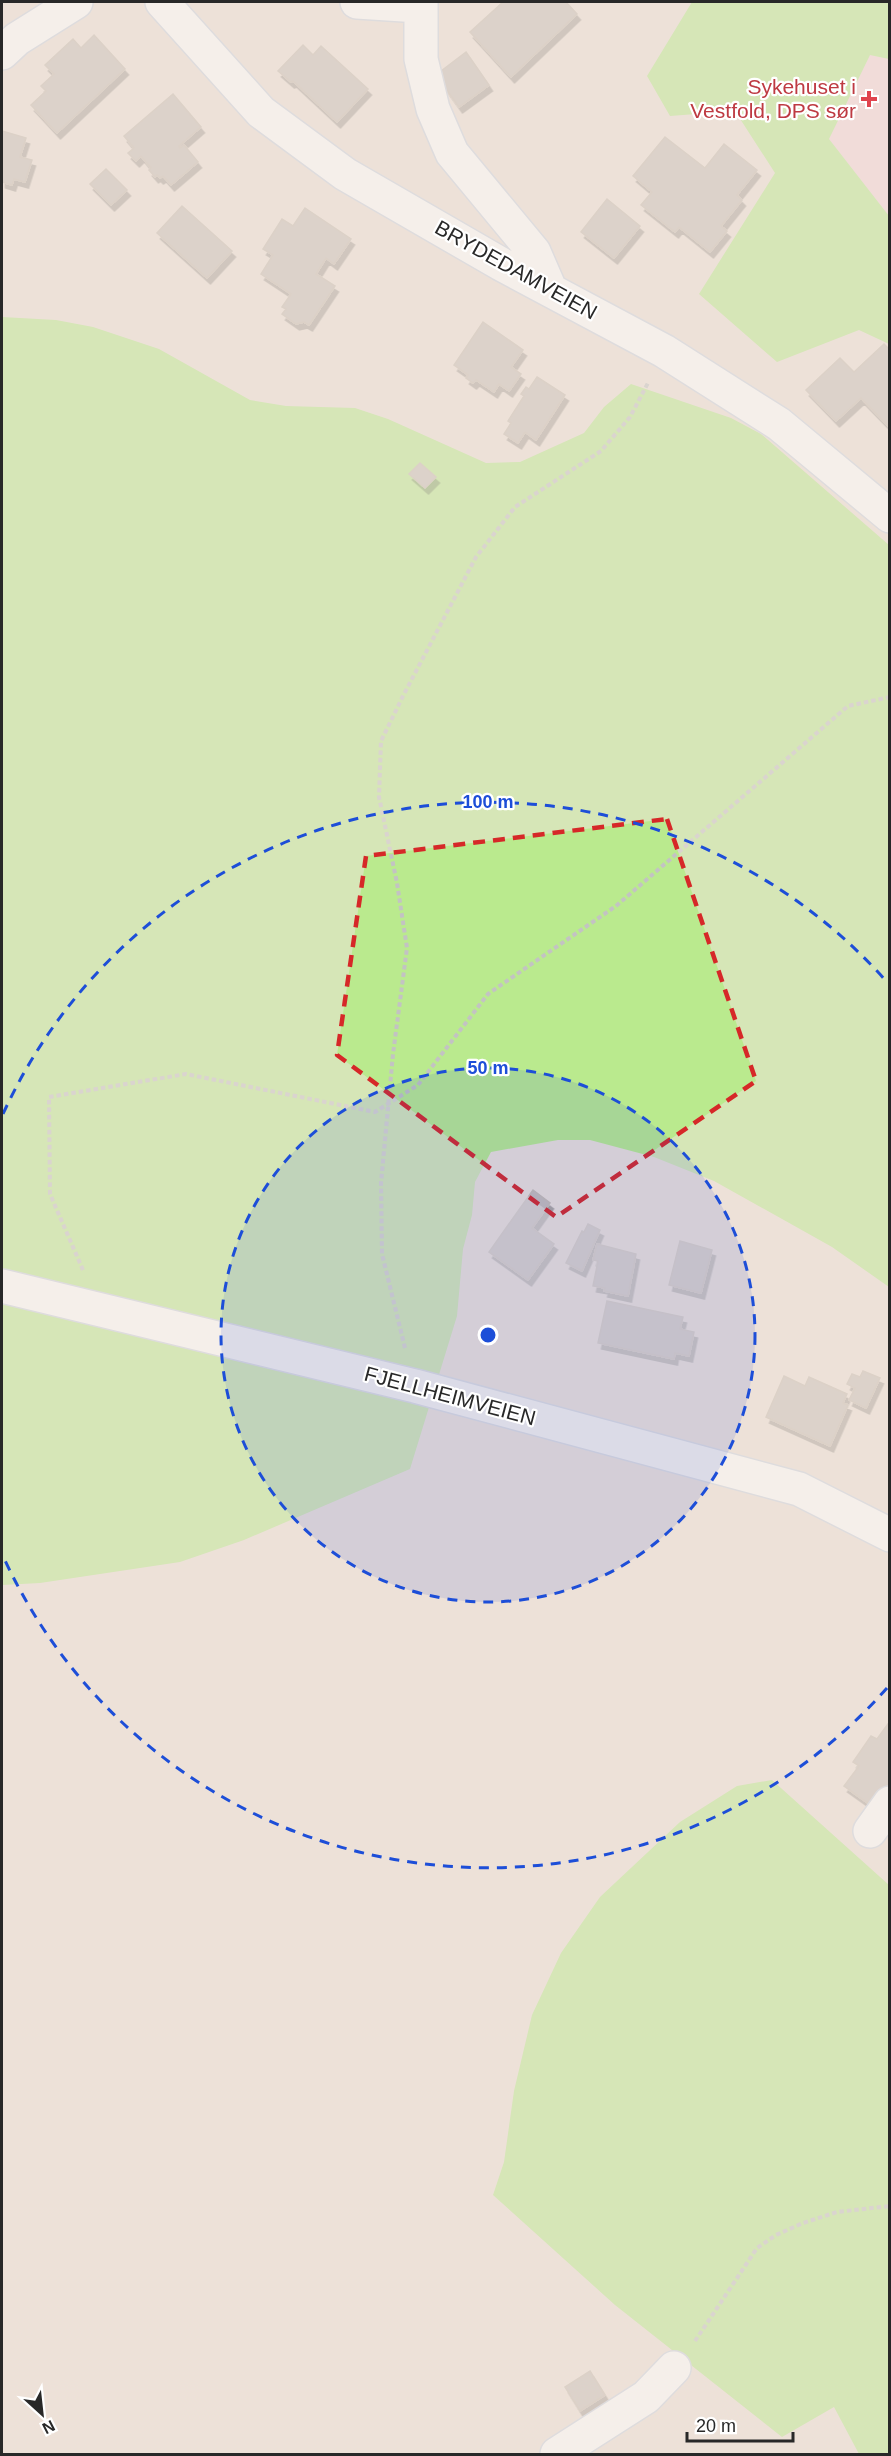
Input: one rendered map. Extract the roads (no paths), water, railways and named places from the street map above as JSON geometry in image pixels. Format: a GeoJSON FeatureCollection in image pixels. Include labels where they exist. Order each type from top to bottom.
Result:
{"type":"FeatureCollection","features":[{"type":"Feature","properties":{"kind":"street"},"geometry":{"type":"LineString","coordinates":[[2,53],[17,39],[76,2]]}},
{"type":"Feature","properties":{"kind":"street","name":"BRYDEDAMVEIEN"},"geometry":{"type":"LineString","coordinates":[[162,2],[261,112],[345,174],[501,264],[664,351],[779,424],[890,516]]}},
{"type":"Feature","properties":{"kind":"street"},"geometry":{"type":"LineString","coordinates":[[357,2],[420,4],[421,58],[433,109],[452,153],[534,252],[550,289]]}},
{"type":"Feature","properties":{"kind":"street","name":"FJELLHEIMVEIEN"},"geometry":{"type":"LineString","coordinates":[[2,1286],[415,1386],[799,1489],[890,1535]]}},
{"type":"Feature","properties":{"kind":"street"},"geometry":{"type":"LineString","coordinates":[[870,1830],[890,1803]]}},
{"type":"Feature","properties":{"kind":"street"},"geometry":{"type":"LineString","coordinates":[[556,2454],[646,2397],[674,2368]]}},
{"type":"Feature","properties":{"kind":"place","name":"Sykehuset i Vestfold, DPS sør"},"geometry":{"type":"Point","coordinates":[869,99]}}]}
